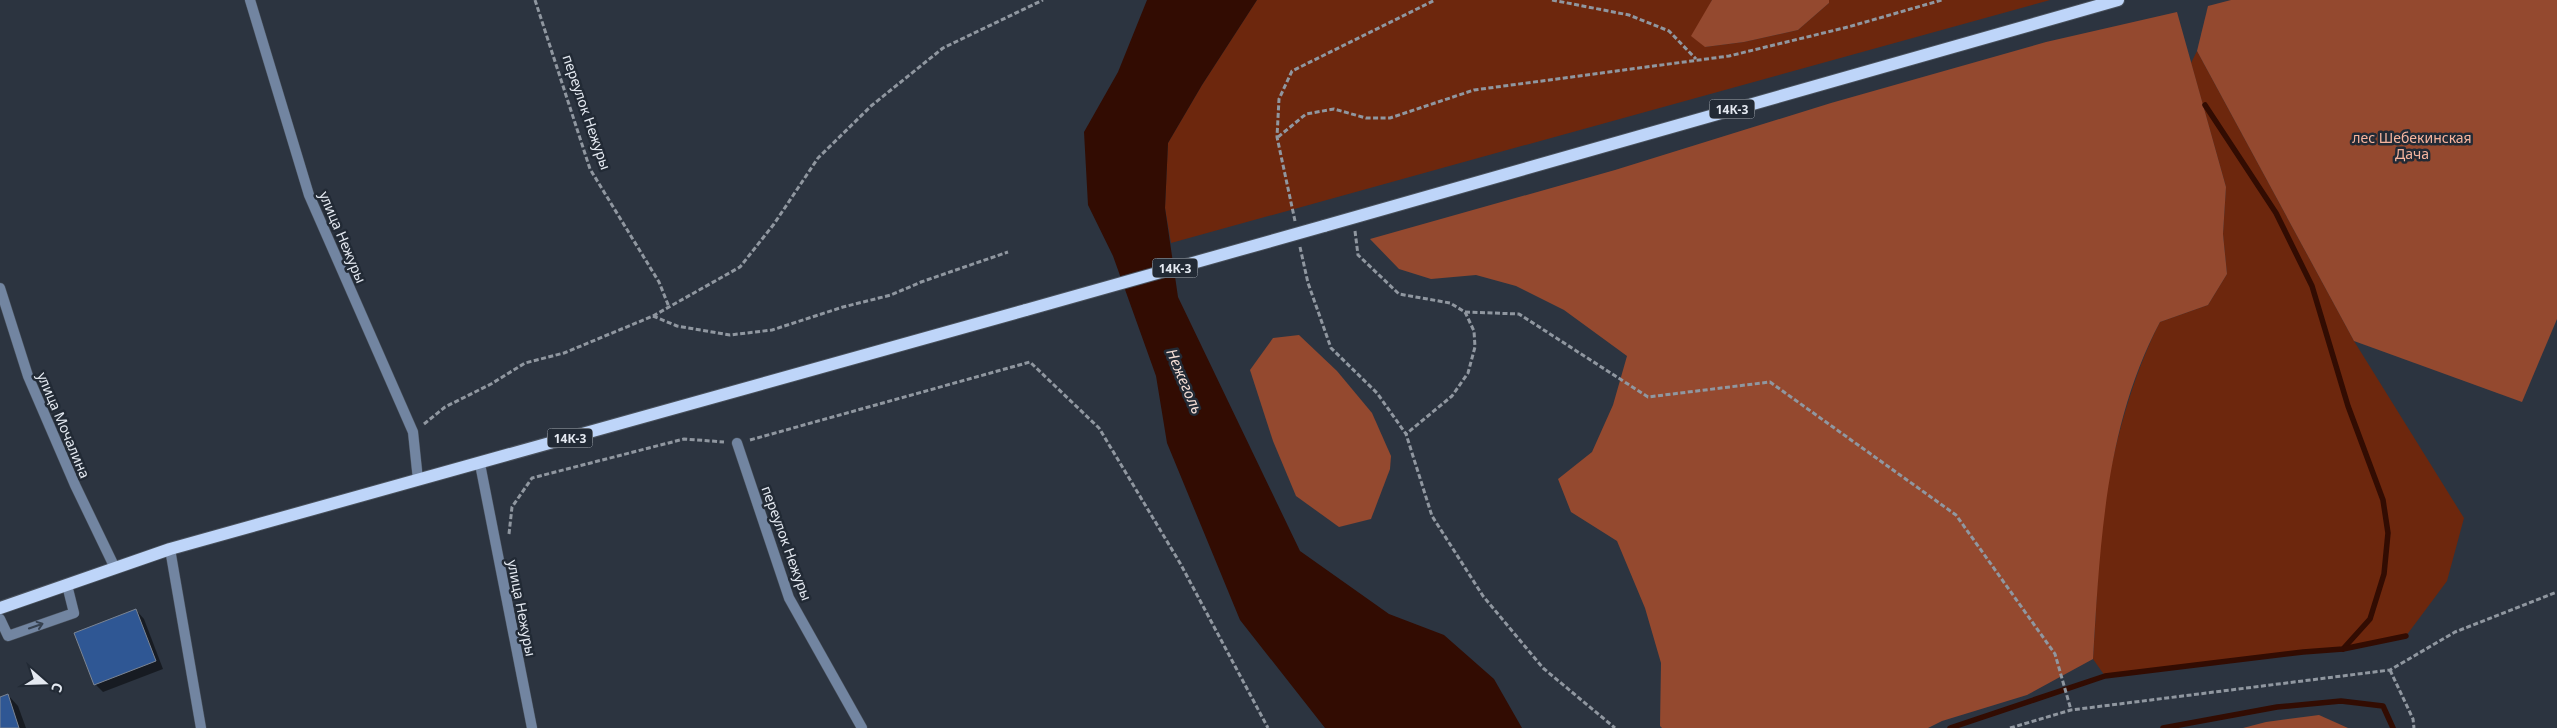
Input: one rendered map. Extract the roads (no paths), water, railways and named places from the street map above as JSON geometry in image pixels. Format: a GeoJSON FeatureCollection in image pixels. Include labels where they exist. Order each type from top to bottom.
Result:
{"type":"FeatureCollection","features":[{"type":"Feature","properties":{"kind":"main road","name":"14К-3"},"geometry":{"type":"LineString","coordinates":[[0,608],[170,549],[480,464],[2118,0]]}},
{"type":"Feature","properties":{"kind":"street","name":"улица Нежуры"},"geometry":{"type":"LineString","coordinates":[[250,0],[309,195],[413,432],[418,480]]}},
{"type":"Feature","properties":{"kind":"street","name":"улица Мочалина"},"geometry":{"type":"LineString","coordinates":[[0,288],[28,376],[75,485],[114,568]]}},
{"type":"Feature","properties":{"kind":"street","name":"переулок Нежуры"},"geometry":{"type":"LineString","coordinates":[[737,443],[789,598],[862,728]]}},
{"type":"Feature","properties":{"kind":"street","name":"улица Нежуры"},"geometry":{"type":"LineString","coordinates":[[480,464],[532,728]]}},
{"type":"Feature","properties":{"kind":"street"},"geometry":{"type":"LineString","coordinates":[[170,549],[201,728]]}},
{"type":"Feature","properties":{"kind":"street"},"geometry":{"type":"LineString","coordinates":[[0,619],[8,636],[74,613],[67,585]]}},
{"type":"Feature","properties":{"kind":"water","name":"Нежеголь"},"geometry":{"type":"Polygon","coordinates":[[[1147,0],[1257,0],[1202,85],[1168,143],[1165,208],[1178,297],[1300,551],[1389,614],[1444,635],[1494,679],[1522,728],[1325,728],[1240,620],[1167,443],[1156,376],[1113,256],[1088,205],[1084,132],[1118,72],[1147,0]]]}},
{"type":"Feature","properties":{"kind":"waterway"},"geometry":{"type":"LineString","coordinates":[[2205,105],[2276,213],[2312,286],[2348,406],[2383,500],[2388,533],[2384,574],[2370,619],[2343,649]]}},
{"type":"Feature","properties":{"kind":"waterway"},"geometry":{"type":"LineString","coordinates":[[1950,728],[2105,676],[2303,652],[2343,649],[2406,636]]}},
{"type":"Feature","properties":{"kind":"waterway"},"geometry":{"type":"LineString","coordinates":[[2163,728],[2277,707],[2341,701],[2383,706],[2393,728]]}},
{"type":"Feature","properties":{"kind":"park label","name":"лес Шебекинская Дача"},"geometry":{"type":"Point","coordinates":[2412,146]}}]}
